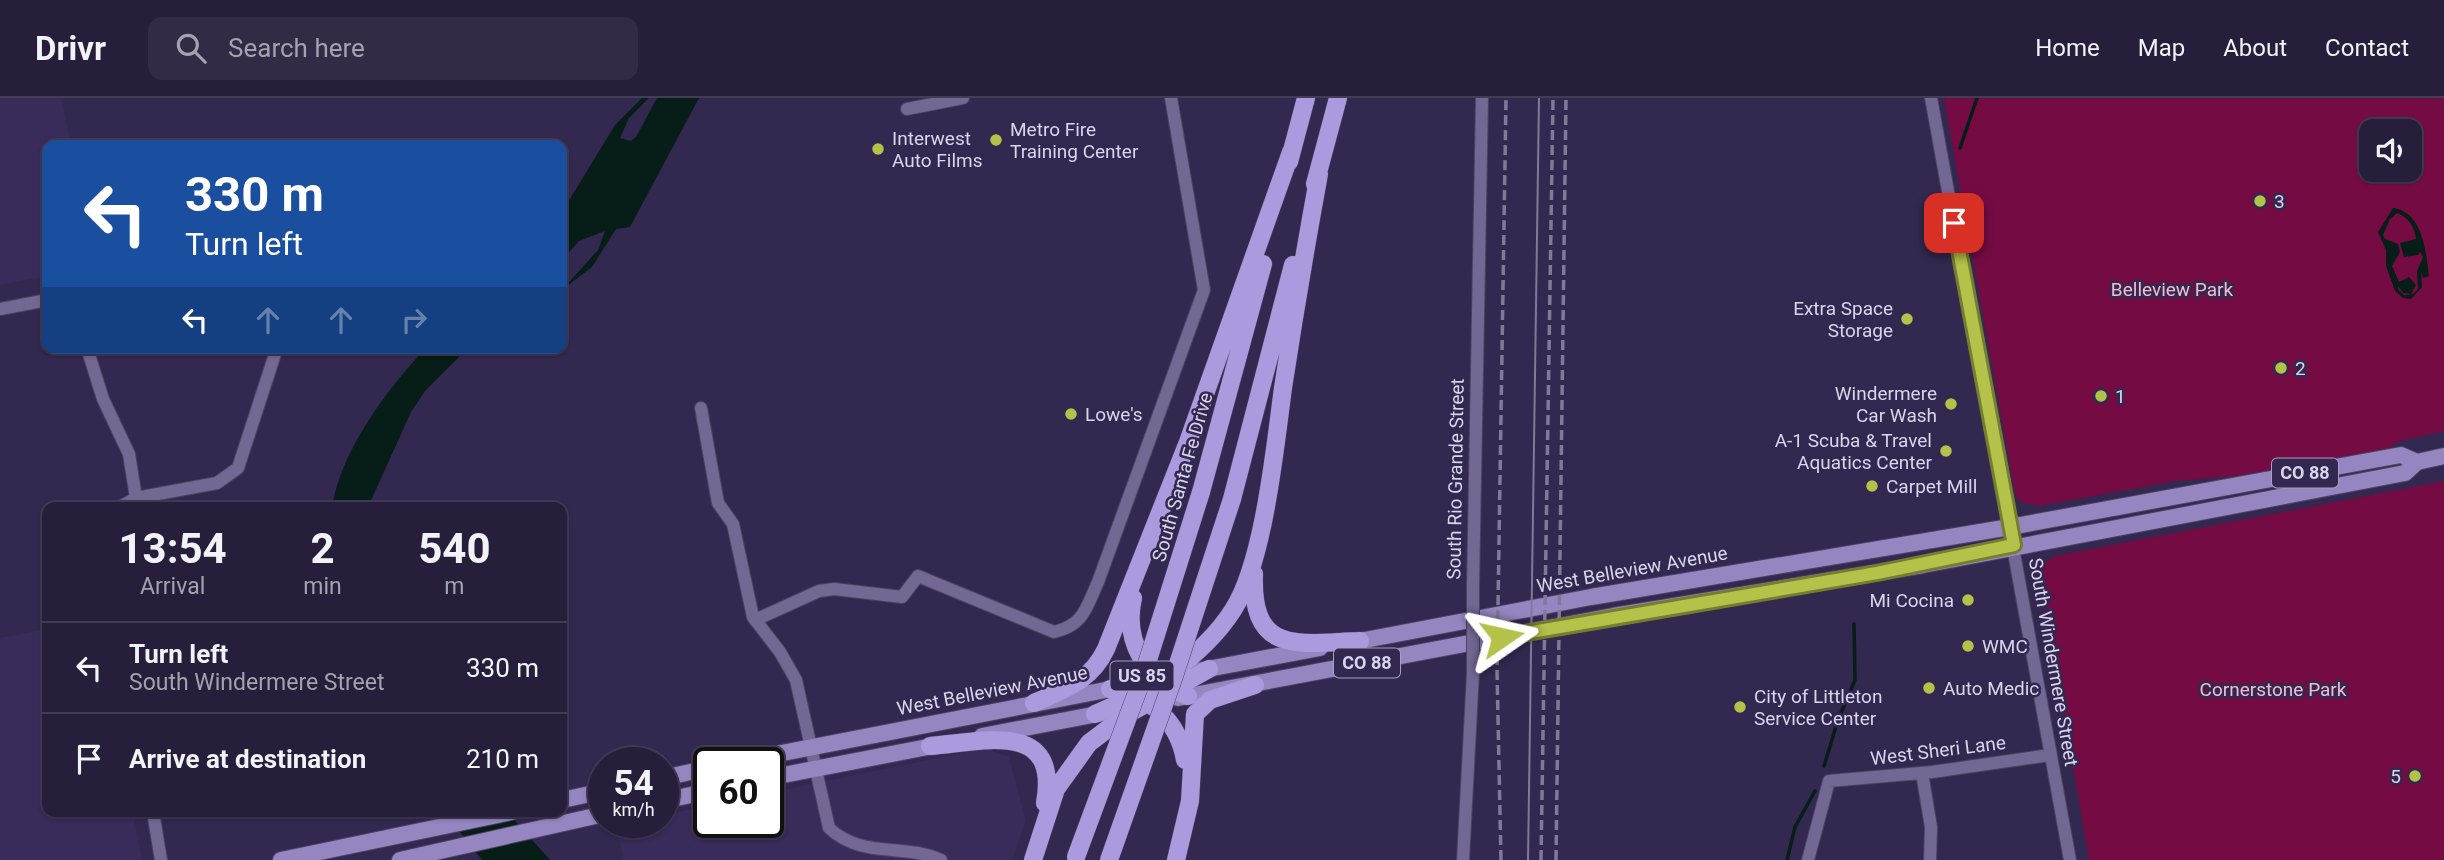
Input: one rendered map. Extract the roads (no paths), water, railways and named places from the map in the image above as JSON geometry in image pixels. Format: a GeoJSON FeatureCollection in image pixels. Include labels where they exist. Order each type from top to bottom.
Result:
{"type":"FeatureCollection","features":[{"type":"Feature","properties":{"kind":"highway","name":"South Santa Fe Drive"},"geometry":{"type":"LineString","coordinates":[[1075,859],[1142,679],[1201,492],[1306,98]]}},
{"type":"Feature","properties":{"kind":"highway","name":"US 85"},"geometry":{"type":"LineString","coordinates":[[1109,860],[1173,679],[1232,499],[1338,98]]}},
{"type":"Feature","properties":{"kind":"highway"},"geometry":{"type":"LineString","coordinates":[[1034,703],[1083,680],[1097,667],[1143,557],[1291,152]]}},
{"type":"Feature","properties":{"kind":"highway"},"geometry":{"type":"LineString","coordinates":[[1165,685],[1223,625],[1243,592],[1255,553],[1319,173]]}},
{"type":"Feature","properties":{"kind":"highway"},"geometry":{"type":"LineString","coordinates":[[1255,553],[1255,605],[1259,619],[1269,632],[1291,642],[1360,640]]}},
{"type":"Feature","properties":{"kind":"highway"},"geometry":{"type":"LineString","coordinates":[[1143,557],[1130,612],[1130,630],[1142,661],[1165,685],[1188,696]]}},
{"type":"Feature","properties":{"kind":"highway"},"geometry":{"type":"LineString","coordinates":[[1035,852],[1056,789],[1077,757],[1101,732],[1142,699],[1165,685],[1209,669]]}},
{"type":"Feature","properties":{"kind":"highway"},"geometry":{"type":"LineString","coordinates":[[1175,860],[1190,801],[1195,714],[1210,700],[1255,685]]}},
{"type":"Feature","properties":{"kind":"highway"},"geometry":{"type":"LineString","coordinates":[[1110,689],[1142,699],[1174,728],[1186,762],[1184,820],[1175,860]]}},
{"type":"Feature","properties":{"kind":"highway"},"geometry":{"type":"LineString","coordinates":[[1095,714],[1142,699]]}},
{"type":"Feature","properties":{"kind":"highway"},"geometry":{"type":"LineString","coordinates":[[930,746],[1009,740],[1031,747],[1043,761],[1047,780],[1035,852]]}},
{"type":"Feature","properties":{"kind":"main road","name":"West Belleview Avenue"},"geometry":{"type":"LineString","coordinates":[[1209,669],[1604,594],[2010,527],[2401,455],[2417,461],[2444,456]]}},
{"type":"Feature","properties":{"kind":"main road","name":"West Belleview Avenue"},"geometry":{"type":"LineString","coordinates":[[1142,699],[1188,696],[1255,685],[1613,616],[1923,565],[2014,545],[2405,474],[2417,461]]}},
{"type":"Feature","properties":{"kind":"main road","name":"West Belleview Avenue"},"geometry":{"type":"LineString","coordinates":[[784,752],[1110,689],[1165,685]]}},
{"type":"Feature","properties":{"kind":"main road"},"geometry":{"type":"LineString","coordinates":[[784,775],[1095,714]]}},
{"type":"Feature","properties":{"kind":"main road"},"geometry":{"type":"LineString","coordinates":[[567,799],[588,794]]}},
{"type":"Feature","properties":{"kind":"main road"},"geometry":{"type":"LineString","coordinates":[[281,860],[488,817]]}},
{"type":"Feature","properties":{"kind":"main road"},"geometry":{"type":"LineString","coordinates":[[400,860],[588,817]]}},
{"type":"Feature","properties":{"kind":"street"},"geometry":{"type":"LineString","coordinates":[[907,109],[963,98]]}},
{"type":"Feature","properties":{"kind":"street"},"geometry":{"type":"LineString","coordinates":[[755,620],[819,592],[834,589],[902,597],[918,576],[1054,632],[1072,628],[1082,616],[1098,582],[1204,290],[1171,98]]}},
{"type":"Feature","properties":{"kind":"street","name":"South Rio Grande Street"},"geometry":{"type":"LineString","coordinates":[[1463,860],[1473,673],[1482,98]]}},
{"type":"Feature","properties":{"kind":"street","name":"South Windermere Street"},"geometry":{"type":"LineString","coordinates":[[1931,98],[2070,860]]}},
{"type":"Feature","properties":{"kind":"street"},"geometry":{"type":"LineString","coordinates":[[0,309],[42,301]]}},
{"type":"Feature","properties":{"kind":"street"},"geometry":{"type":"LineString","coordinates":[[89,354],[103,399],[129,454],[135,498]]}},
{"type":"Feature","properties":{"kind":"street"},"geometry":{"type":"LineString","coordinates":[[128,502],[135,498],[217,483],[238,468],[275,354]]}},
{"type":"Feature","properties":{"kind":"street"},"geometry":{"type":"LineString","coordinates":[[701,408],[718,503],[733,524],[748,602],[755,620],[780,652],[796,680],[829,828],[838,836],[863,848],[941,860]]}},
{"type":"Feature","properties":{"kind":"street","name":"West Sheri Lane"},"geometry":{"type":"LineString","coordinates":[[1808,860],[1829,781],[2050,755]]}},
{"type":"Feature","properties":{"kind":"street"},"geometry":{"type":"LineString","coordinates":[[1922,772],[1931,827],[1930,860]]}},
{"type":"Feature","properties":{"kind":"street"},"geometry":{"type":"LineString","coordinates":[[154,817],[161,860]]}},
{"type":"Feature","properties":{"kind":"waterway"},"geometry":{"type":"LineString","coordinates":[[1960,148],[1977,98]]}},
{"type":"Feature","properties":{"kind":"waterway"},"geometry":{"type":"LineString","coordinates":[[1824,766],[1838,720],[1855,680],[1854,624]]}},
{"type":"Feature","properties":{"kind":"waterway"},"geometry":{"type":"LineString","coordinates":[[1787,860],[1795,827],[1815,791]]}},
{"type":"Feature","properties":{"kind":"tram line"},"geometry":{"type":"LineString","coordinates":[[1528,860],[1539,98]]}},
{"type":"Feature","properties":{"kind":"railway"},"geometry":{"type":"LineString","coordinates":[[1501,860],[1497,670],[1506,98]]}},
{"type":"Feature","properties":{"kind":"railway"},"geometry":{"type":"LineString","coordinates":[[1541,860],[1553,98]]}},
{"type":"Feature","properties":{"kind":"railway"},"geometry":{"type":"LineString","coordinates":[[1556,860],[1566,98]]}},
{"type":"Feature","properties":{"kind":"place","name":"Metro Fire Training Center"},"geometry":{"type":"Point","coordinates":[996,140]}},
{"type":"Feature","properties":{"kind":"place","name":"Interwest Auto Films"},"geometry":{"type":"Point","coordinates":[878,149]}},
{"type":"Feature","properties":{"kind":"place","name":"3"},"geometry":{"type":"Point","coordinates":[2260,201]}},
{"type":"Feature","properties":{"kind":"place","name":"Extra Space Storage"},"geometry":{"type":"Point","coordinates":[1907,319]}},
{"type":"Feature","properties":{"kind":"place","name":"2"},"geometry":{"type":"Point","coordinates":[2281,368]}},
{"type":"Feature","properties":{"kind":"place","name":"1"},"geometry":{"type":"Point","coordinates":[2101,396]}},
{"type":"Feature","properties":{"kind":"place","name":"Windermere Car Wash"},"geometry":{"type":"Point","coordinates":[1951,404]}},
{"type":"Feature","properties":{"kind":"place","name":"Lowe's"},"geometry":{"type":"Point","coordinates":[1071,414]}},
{"type":"Feature","properties":{"kind":"place","name":"A-1 Scuba & Travel Aquatics Center"},"geometry":{"type":"Point","coordinates":[1946,451]}},
{"type":"Feature","properties":{"kind":"place","name":"Carpet Mill"},"geometry":{"type":"Point","coordinates":[1872,486]}},
{"type":"Feature","properties":{"kind":"place","name":"Mi Cocina"},"geometry":{"type":"Point","coordinates":[1968,600]}},
{"type":"Feature","properties":{"kind":"place","name":"WMC"},"geometry":{"type":"Point","coordinates":[1968,646]}},
{"type":"Feature","properties":{"kind":"place","name":"Auto Medic"},"geometry":{"type":"Point","coordinates":[1929,688]}},
{"type":"Feature","properties":{"kind":"place","name":"City of Littleton Service Center"},"geometry":{"type":"Point","coordinates":[1740,707]}},
{"type":"Feature","properties":{"kind":"place","name":"5"},"geometry":{"type":"Point","coordinates":[2415,776]}},
{"type":"Feature","properties":{"kind":"park label","name":"Belleview Park"},"geometry":{"type":"Point","coordinates":[2172,289]}},
{"type":"Feature","properties":{"kind":"park label","name":"Cornerstone Park"},"geometry":{"type":"Point","coordinates":[2273,689]}}]}
